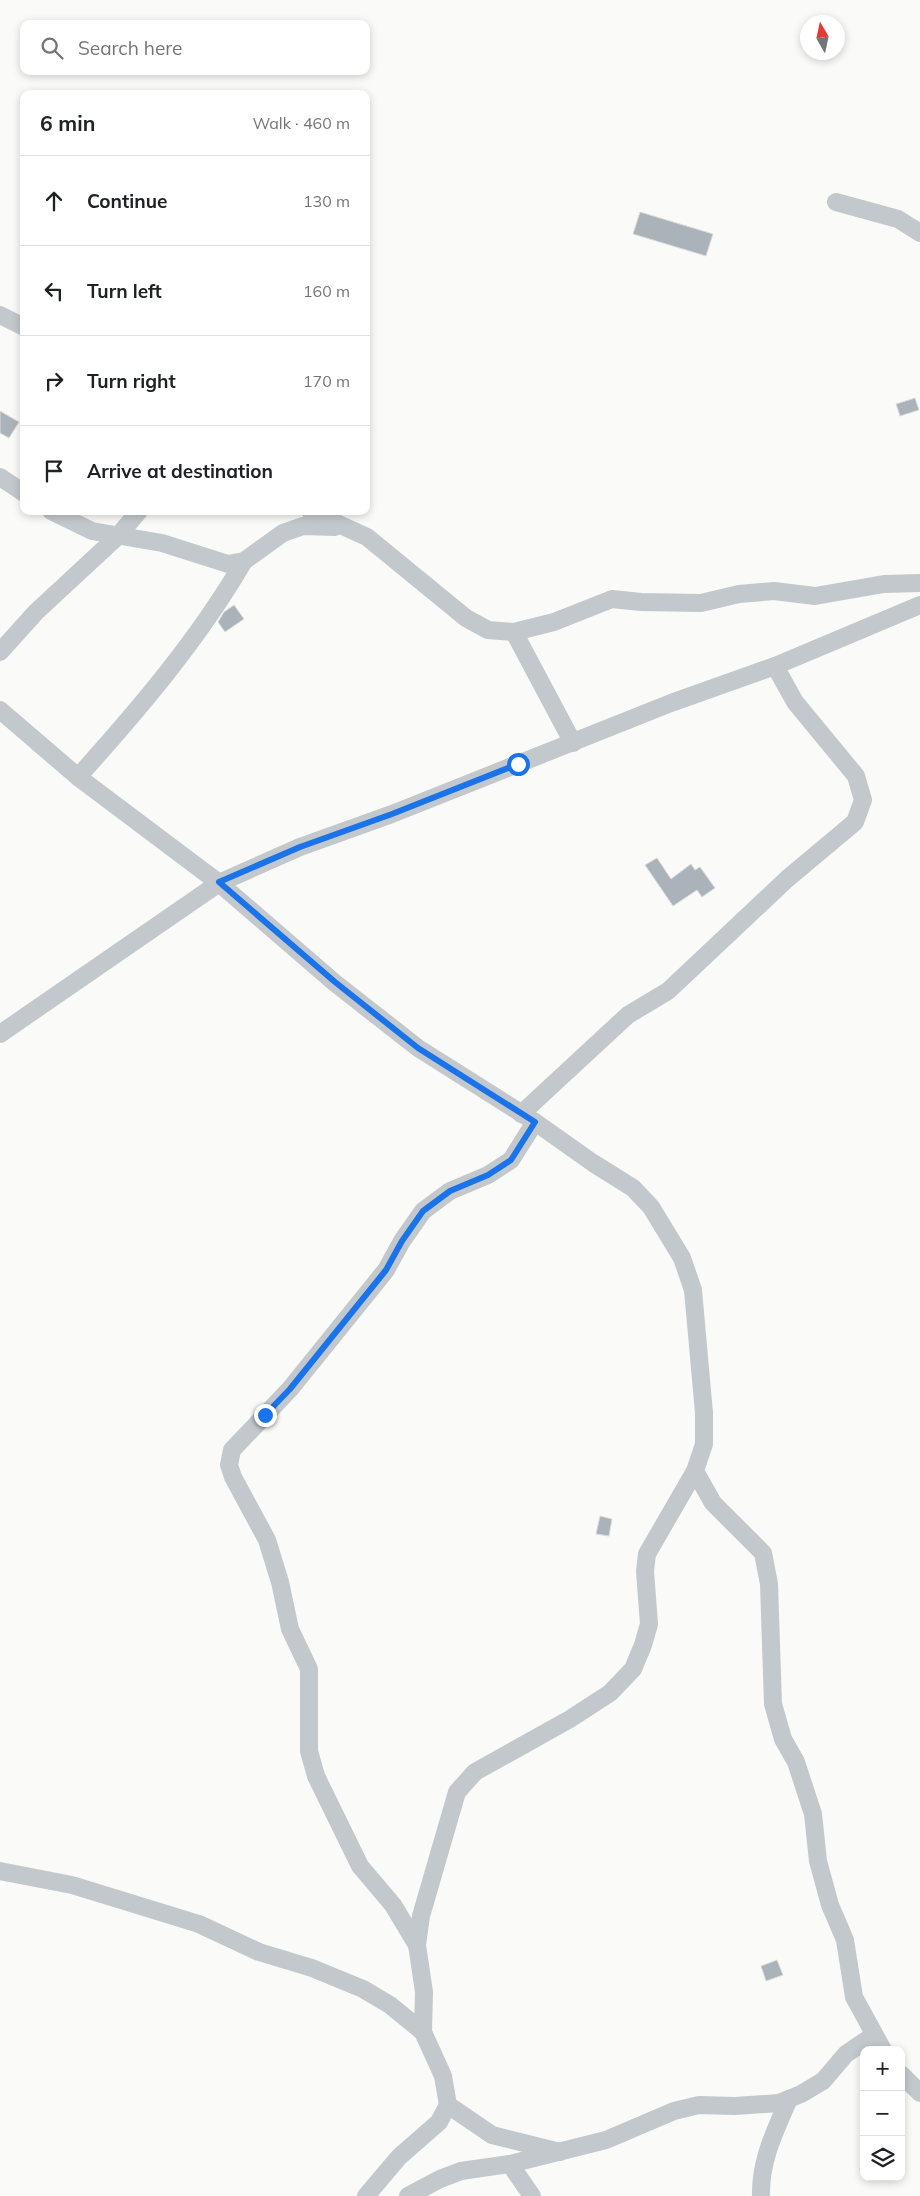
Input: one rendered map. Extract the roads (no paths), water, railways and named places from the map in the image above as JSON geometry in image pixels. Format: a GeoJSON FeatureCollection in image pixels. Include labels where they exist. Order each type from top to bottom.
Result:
{"type":"FeatureCollection","features":[{"type":"Feature","properties":{"kind":"street"},"geometry":{"type":"LineString","coordinates":[[836,202],[898,219],[920,233]]}},
{"type":"Feature","properties":{"kind":"street"},"geometry":{"type":"LineString","coordinates":[[0,315],[20,326]]}},
{"type":"Feature","properties":{"kind":"street"},"geometry":{"type":"LineString","coordinates":[[0,477],[20,490]]}},
{"type":"Feature","properties":{"kind":"street"},"geometry":{"type":"LineString","coordinates":[[59,515],[92,531],[162,543],[228,564],[244,561]]}},
{"type":"Feature","properties":{"kind":"street"},"geometry":{"type":"LineString","coordinates":[[0,652],[36,612],[118,536],[136,515]]}},
{"type":"Feature","properties":{"kind":"street"},"geometry":{"type":"LineString","coordinates":[[319,515],[367,537],[466,618],[488,630],[514,632],[554,622],[612,599],[641,602],[701,603],[739,594],[774,591],[815,596],[884,584],[920,583]]}},
{"type":"Feature","properties":{"kind":"street"},"geometry":{"type":"LineString","coordinates":[[78,777],[132,717],[186,647],[222,599],[244,561],[283,533],[303,526],[345,527]]}},
{"type":"Feature","properties":{"kind":"street"},"geometry":{"type":"LineString","coordinates":[[0,1034],[219,882],[300,847],[392,814],[672,703],[775,666],[920,605]]}},
{"type":"Feature","properties":{"kind":"street"},"geometry":{"type":"LineString","coordinates":[[514,632],[573,743]]}},
{"type":"Feature","properties":{"kind":"street"},"geometry":{"type":"LineString","coordinates":[[416,1944],[393,1905],[360,1866],[316,1776],[309,1751],[309,1669],[290,1629],[280,1582],[267,1540],[229,1465],[232,1450],[290,1389],[386,1270],[402,1241],[423,1211],[450,1191],[488,1175],[511,1160],[528,1118],[628,1015],[668,991],[787,879],[855,822],[863,800],[856,776],[795,702],[775,666]]}},
{"type":"Feature","properties":{"kind":"street"},"geometry":{"type":"LineString","coordinates":[[0,710],[78,777],[219,882],[328,977],[418,1048],[528,1118],[593,1164],[633,1188],[651,1208],[682,1258],[693,1290],[704,1413],[704,1444],[695,1471],[647,1554],[644,1571],[650,1624],[633,1669],[610,1692],[570,1719],[476,1772],[457,1792],[421,1916],[416,1944],[424,1992],[423,2032],[442,2076],[448,2105],[439,2122],[399,2157],[366,2196]]}},
{"type":"Feature","properties":{"kind":"street"},"geometry":{"type":"LineString","coordinates":[[408,2196],[440,2179],[461,2171],[510,2164],[606,2140],[674,2111],[699,2105],[735,2106],[778,2103],[823,2081],[846,2054],[879,2042],[854,1997],[845,1940],[830,1905],[818,1861],[813,1814],[796,1762],[783,1739],[773,1704],[769,1584],[763,1554],[713,1504],[695,1471]]}},
{"type":"Feature","properties":{"kind":"street"},"geometry":{"type":"LineString","coordinates":[[0,1871],[72,1886],[199,1924],[259,1952],[312,1968],[363,1989],[390,2005],[423,2032]]}},
{"type":"Feature","properties":{"kind":"street"},"geometry":{"type":"LineString","coordinates":[[905,2078],[920,2093]]}},
{"type":"Feature","properties":{"kind":"street"},"geometry":{"type":"LineString","coordinates":[[760,2196],[763,2168],[770,2144],[789,2099]]}},
{"type":"Feature","properties":{"kind":"street"},"geometry":{"type":"LineString","coordinates":[[448,2105],[492,2135],[560,2152]]}},
{"type":"Feature","properties":{"kind":"street"},"geometry":{"type":"LineString","coordinates":[[510,2164],[532,2196]]}}]}
